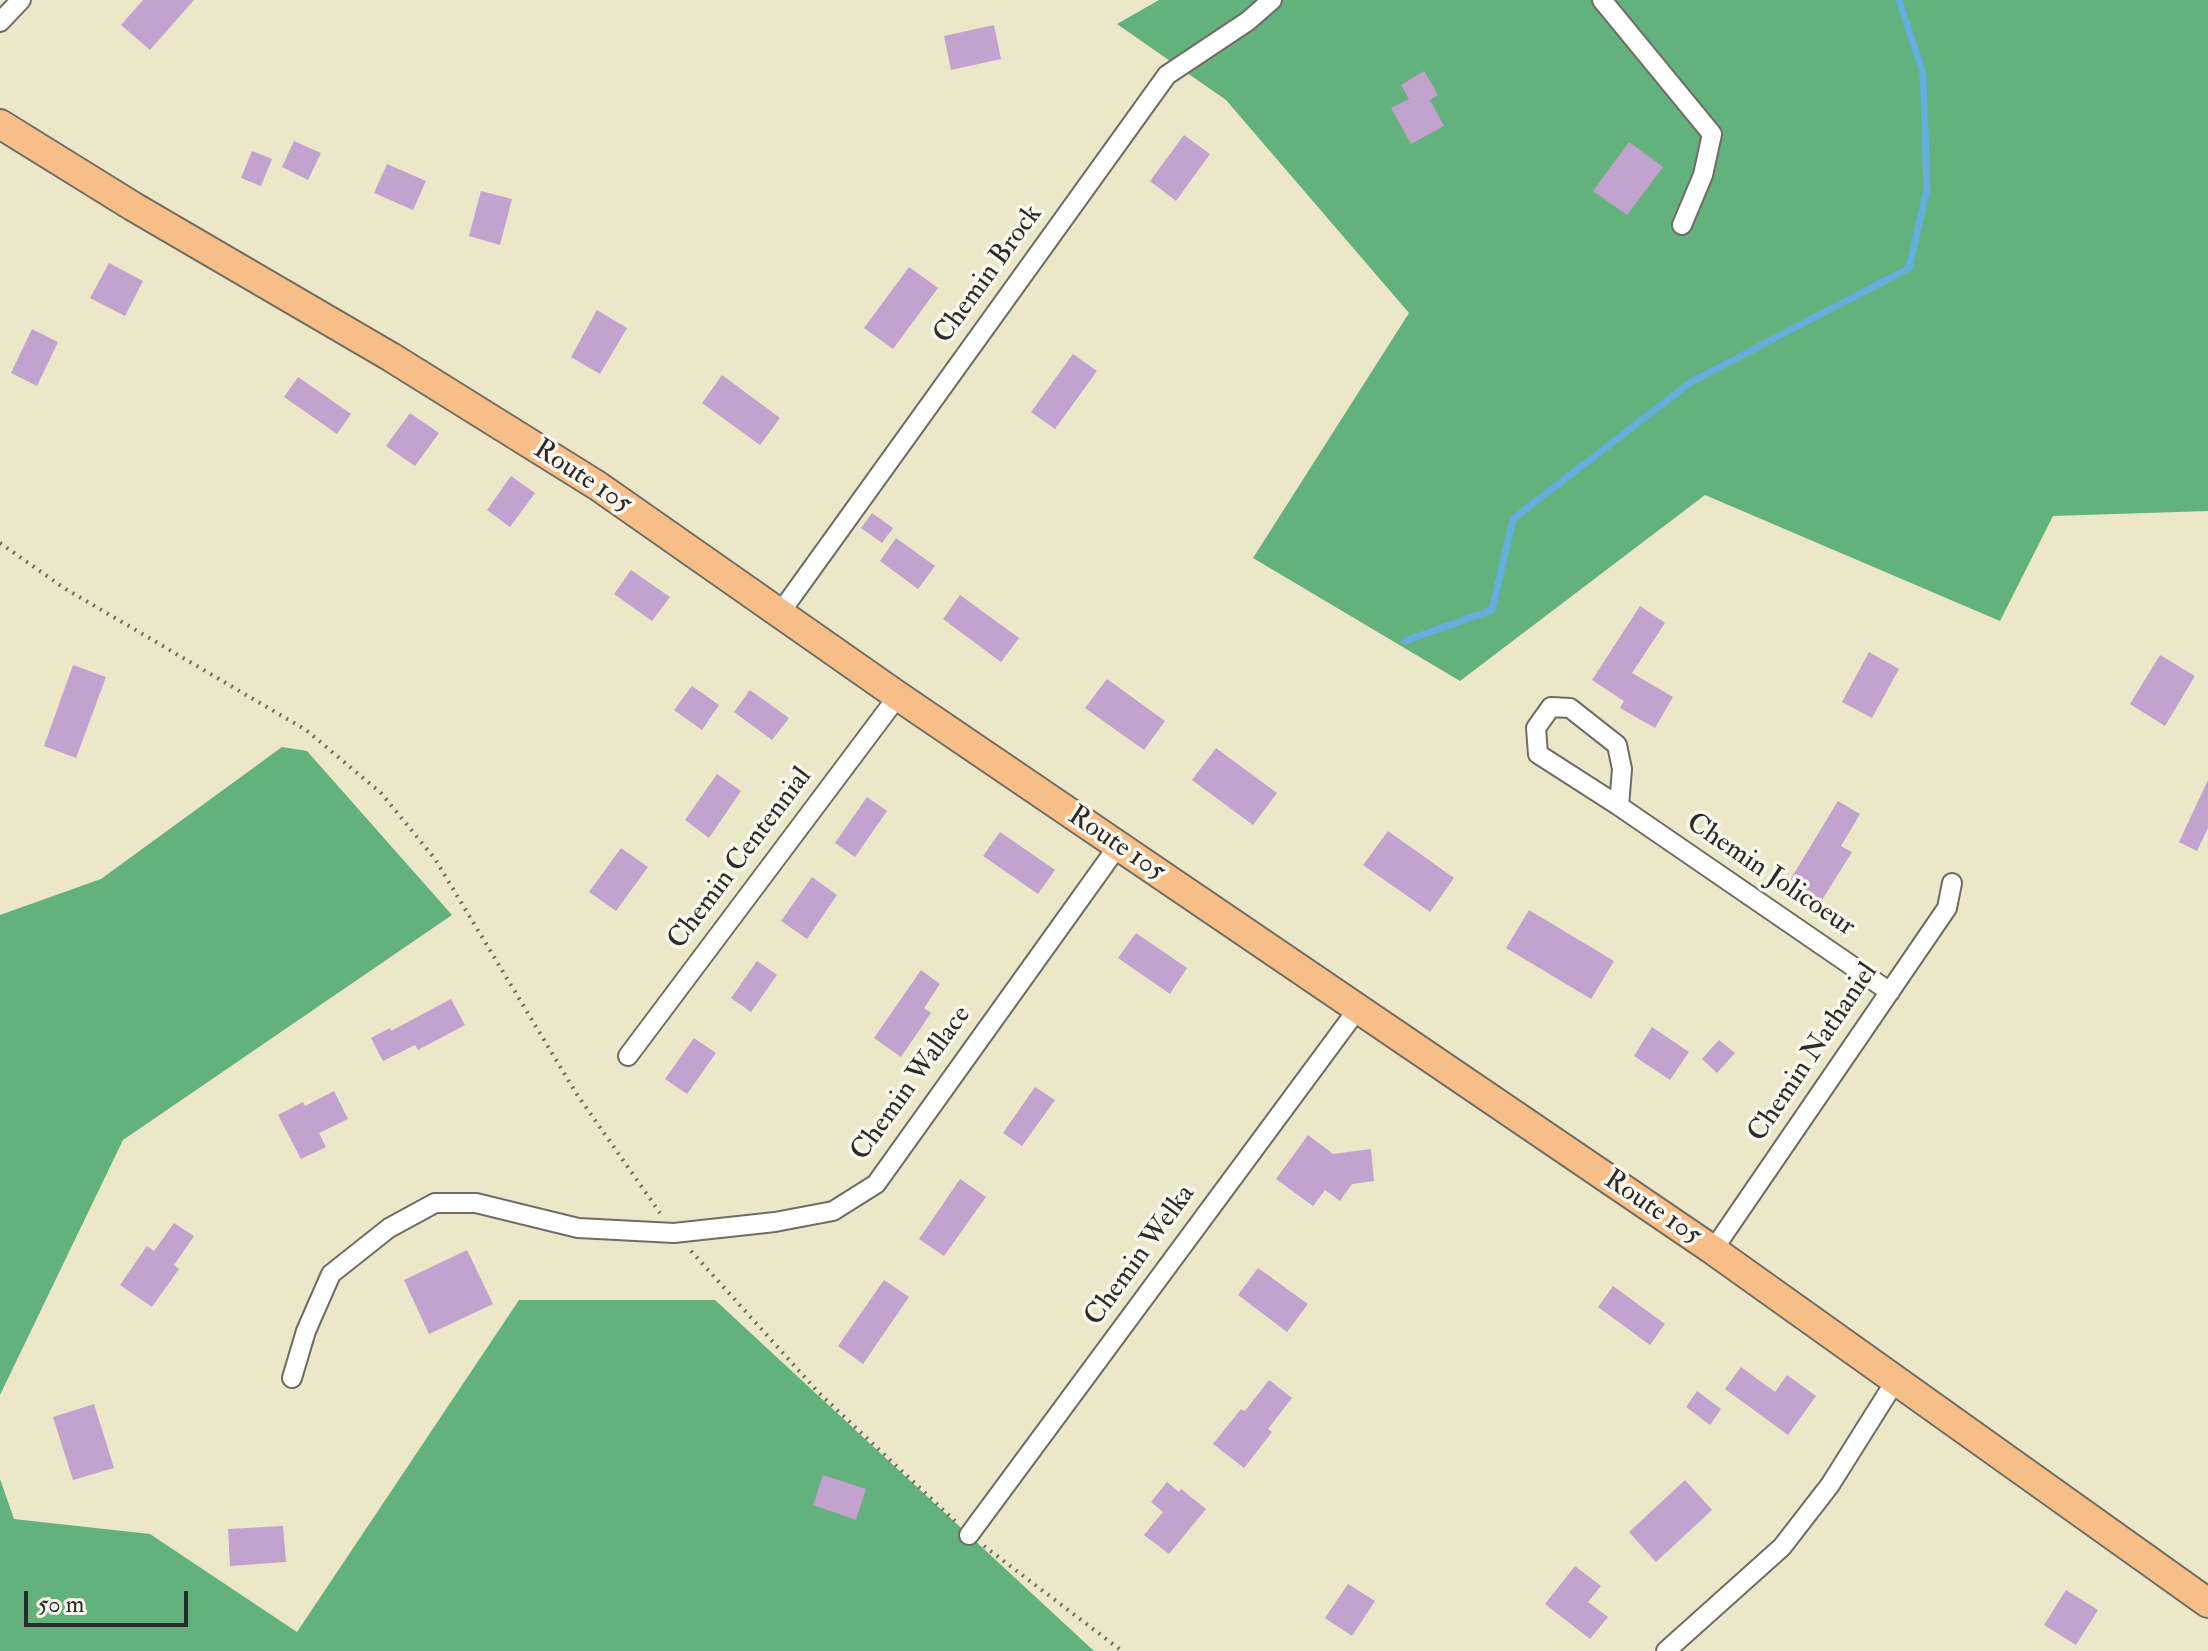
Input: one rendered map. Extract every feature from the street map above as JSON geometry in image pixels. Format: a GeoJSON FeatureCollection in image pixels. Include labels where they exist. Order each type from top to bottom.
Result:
{"type":"FeatureCollection","features":[{"type":"Feature","properties":{"kind":"main road","name":"Route 105"},"geometry":{"type":"LineString","coordinates":[[0,124],[391,357],[598,486],[898,696],[1713,1250],[2208,1603]]}},
{"type":"Feature","properties":{"kind":"street"},"geometry":{"type":"LineString","coordinates":[[0,22],[21,0]]}},
{"type":"Feature","properties":{"kind":"street","name":"Chemin Brock"},"geometry":{"type":"LineString","coordinates":[[780,613],[1167,75],[1248,21],[1272,0]]}},
{"type":"Feature","properties":{"kind":"street"},"geometry":{"type":"LineString","coordinates":[[1602,0],[1712,134],[1703,175],[1682,225]]}},
{"type":"Feature","properties":{"kind":"street","name":"Chemin Centennial"},"geometry":{"type":"LineString","coordinates":[[628,1056],[898,696]]}},
{"type":"Feature","properties":{"kind":"street","name":"Chemin Jolicoeur"},"geometry":{"type":"LineString","coordinates":[[1619,806],[1622,769],[1617,745],[1570,708],[1551,707],[1536,728],[1538,754],[1890,992]]}},
{"type":"Feature","properties":{"kind":"street","name":"Chemin Wallace"},"geometry":{"type":"LineString","coordinates":[[292,1378],[306,1331],[331,1274],[389,1228],[435,1203],[476,1203],[578,1228],[674,1233],[775,1222],[833,1211],[876,1184],[1118,846]]}},
{"type":"Feature","properties":{"kind":"street","name":"Chemin Nathaniel"},"geometry":{"type":"LineString","coordinates":[[1713,1250],[1947,908],[1952,883]]}},
{"type":"Feature","properties":{"kind":"street","name":"Chemin Welka"},"geometry":{"type":"LineString","coordinates":[[969,1535],[1357,1010]]}},
{"type":"Feature","properties":{"kind":"street"},"geometry":{"type":"LineString","coordinates":[[1666,1651],[1782,1547],[1830,1485],[1896,1380]]}},
{"type":"Feature","properties":{"kind":"path"},"geometry":{"type":"LineString","coordinates":[[0,543],[64,588],[306,730],[381,793],[435,859],[576,1093],[674,1233],[819,1393],[969,1535],[1122,1651]]}},
{"type":"Feature","properties":{"kind":"green space"},"geometry":{"type":"Polygon","coordinates":[[[1159,0],[2208,0],[2208,511],[2053,516],[2000,621],[1705,495],[1460,681],[1253,558],[1409,313],[1226,100],[1117,24],[1159,0]]]}},
{"type":"Feature","properties":{"kind":"green space"},"geometry":{"type":"Polygon","coordinates":[[[282,747],[307,751],[452,915],[123,1140],[0,1395],[0,915],[101,879],[282,747]]]}},
{"type":"Feature","properties":{"kind":"green space"},"geometry":{"type":"Polygon","coordinates":[[[519,1300],[715,1300],[1094,1651],[0,1651],[0,1479],[14,1519],[150,1534],[297,1632],[519,1300]]]}},
{"type":"Feature","properties":{"kind":"building"},"geometry":{"type":"Polygon","coordinates":[[[143,0],[194,0],[150,50],[121,25],[143,0]]]}},
{"type":"Feature","properties":{"kind":"building"},"geometry":{"type":"Polygon","coordinates":[[[994,25],[1001,59],[951,70],[944,36],[994,25]]]}},
{"type":"Feature","properties":{"kind":"building"},"geometry":{"type":"Polygon","coordinates":[[[1424,71],[1438,95],[1430,100],[1444,126],[1411,144],[1391,108],[1409,99],[1401,85],[1424,71]]]}},
{"type":"Feature","properties":{"kind":"building"},"geometry":{"type":"Polygon","coordinates":[[[1184,135],[1210,154],[1176,201],[1150,181],[1184,135]]]}},
{"type":"Feature","properties":{"kind":"building"},"geometry":{"type":"Polygon","coordinates":[[[294,141],[321,153],[308,180],[282,167],[294,141]]]}},
{"type":"Feature","properties":{"kind":"building"},"geometry":{"type":"Polygon","coordinates":[[[1629,142],[1663,167],[1627,215],[1593,191],[1629,142]]]}},
{"type":"Feature","properties":{"kind":"building"},"geometry":{"type":"Polygon","coordinates":[[[252,151],[272,159],[261,186],[241,178],[252,151]]]}},
{"type":"Feature","properties":{"kind":"building"},"geometry":{"type":"Polygon","coordinates":[[[387,164],[426,181],[413,210],[374,193],[387,164]]]}},
{"type":"Feature","properties":{"kind":"building"},"geometry":{"type":"Polygon","coordinates":[[[481,191],[512,199],[500,245],[469,236],[481,191]]]}},
{"type":"Feature","properties":{"kind":"building"},"geometry":{"type":"Polygon","coordinates":[[[109,263],[143,281],[125,316],[90,298],[109,263]]]}},
{"type":"Feature","properties":{"kind":"building"},"geometry":{"type":"Polygon","coordinates":[[[909,267],[938,288],[893,349],[864,328],[909,267]]]}},
{"type":"Feature","properties":{"kind":"building"},"geometry":{"type":"Polygon","coordinates":[[[597,310],[627,328],[600,374],[571,357],[597,310]]]}},
{"type":"Feature","properties":{"kind":"building"},"geometry":{"type":"Polygon","coordinates":[[[32,329],[58,342],[37,386],[11,373],[32,329]]]}},
{"type":"Feature","properties":{"kind":"building"},"geometry":{"type":"Polygon","coordinates":[[[1073,354],[1097,371],[1055,429],[1031,412],[1073,354]]]}},
{"type":"Feature","properties":{"kind":"building"},"geometry":{"type":"Polygon","coordinates":[[[722,375],[780,418],[760,445],[702,403],[722,375]]]}},
{"type":"Feature","properties":{"kind":"building"},"geometry":{"type":"Polygon","coordinates":[[[298,377],[351,414],[337,434],[284,397],[298,377]]]}},
{"type":"Feature","properties":{"kind":"building"},"geometry":{"type":"Polygon","coordinates":[[[410,413],[439,433],[415,466],[386,446],[410,413]]]}},
{"type":"Feature","properties":{"kind":"building"},"geometry":{"type":"Polygon","coordinates":[[[511,476],[535,493],[510,527],[487,510],[511,476]]]}},
{"type":"Feature","properties":{"kind":"building"},"geometry":{"type":"Polygon","coordinates":[[[872,513],[893,528],[882,543],[861,528],[872,513]]]}},
{"type":"Feature","properties":{"kind":"building"},"geometry":{"type":"Polygon","coordinates":[[[896,538],[935,566],[918,589],[880,561],[896,538]]]}},
{"type":"Feature","properties":{"kind":"building"},"geometry":{"type":"Polygon","coordinates":[[[631,570],[670,597],[652,621],[614,594],[631,570]]]}},
{"type":"Feature","properties":{"kind":"building"},"geometry":{"type":"Polygon","coordinates":[[[960,595],[1019,638],[1001,662],[943,619],[960,595]]]}},
{"type":"Feature","properties":{"kind":"building"},"geometry":{"type":"Polygon","coordinates":[[[1640,606],[1665,623],[1632,673],[1673,697],[1655,728],[1620,708],[1624,701],[1592,680],[1640,606]]]}},
{"type":"Feature","properties":{"kind":"building"},"geometry":{"type":"Polygon","coordinates":[[[1869,652],[1899,669],[1872,718],[1842,702],[1869,652]]]}},
{"type":"Feature","properties":{"kind":"building"},"geometry":{"type":"Polygon","coordinates":[[[2160,655],[2195,676],[2165,726],[2130,704],[2160,655]]]}},
{"type":"Feature","properties":{"kind":"building"},"geometry":{"type":"Polygon","coordinates":[[[73,665],[106,677],[76,758],[44,746],[73,665]]]}},
{"type":"Feature","properties":{"kind":"building"},"geometry":{"type":"Polygon","coordinates":[[[1107,679],[1165,721],[1144,750],[1085,708],[1107,679]]]}},
{"type":"Feature","properties":{"kind":"building"},"geometry":{"type":"Polygon","coordinates":[[[692,686],[719,705],[702,730],[674,710],[692,686]]]}},
{"type":"Feature","properties":{"kind":"building"},"geometry":{"type":"Polygon","coordinates":[[[750,690],[789,718],[772,740],[734,712],[750,690]]]}},
{"type":"Feature","properties":{"kind":"building"},"geometry":{"type":"Polygon","coordinates":[[[1216,748],[1277,793],[1253,825],[1192,780],[1216,748]]]}},
{"type":"Feature","properties":{"kind":"building"},"geometry":{"type":"Polygon","coordinates":[[[717,774],[741,791],[709,838],[685,820],[717,774]]]}},
{"type":"Feature","properties":{"kind":"building"},"geometry":{"type":"Polygon","coordinates":[[[2208,780],[2208,828],[2197,851],[2179,842],[2208,780]]]}},
{"type":"Feature","properties":{"kind":"building"},"geometry":{"type":"Polygon","coordinates":[[[867,797],[887,811],[855,857],[835,843],[867,797]]]}},
{"type":"Feature","properties":{"kind":"building"},"geometry":{"type":"Polygon","coordinates":[[[1838,801],[1860,814],[1841,846],[1852,852],[1822,900],[1790,880],[1838,801]]]}},
{"type":"Feature","properties":{"kind":"building"},"geometry":{"type":"Polygon","coordinates":[[[1388,831],[1454,878],[1430,912],[1363,865],[1388,831]]]}},
{"type":"Feature","properties":{"kind":"building"},"geometry":{"type":"Polygon","coordinates":[[[1000,832],[1055,870],[1038,894],[983,856],[1000,832]]]}},
{"type":"Feature","properties":{"kind":"building"},"geometry":{"type":"Polygon","coordinates":[[[621,848],[648,867],[616,911],[589,892],[621,848]]]}},
{"type":"Feature","properties":{"kind":"building"},"geometry":{"type":"Polygon","coordinates":[[[812,877],[837,895],[807,939],[781,921],[812,877]]]}},
{"type":"Feature","properties":{"kind":"building"},"geometry":{"type":"Polygon","coordinates":[[[1529,910],[1614,961],[1591,999],[1506,948],[1529,910]]]}},
{"type":"Feature","properties":{"kind":"building"},"geometry":{"type":"Polygon","coordinates":[[[1136,933],[1187,968],[1170,994],[1118,958],[1136,933]]]}},
{"type":"Feature","properties":{"kind":"building"},"geometry":{"type":"Polygon","coordinates":[[[757,961],[777,975],[751,1012],[731,998],[757,961]]]}},
{"type":"Feature","properties":{"kind":"building"},"geometry":{"type":"Polygon","coordinates":[[[921,970],[940,984],[924,1008],[931,1013],[901,1057],[874,1038],[921,970]]]}},
{"type":"Feature","properties":{"kind":"building"},"geometry":{"type":"Polygon","coordinates":[[[451,999],[465,1025],[418,1050],[415,1045],[383,1061],[371,1038],[390,1028],[391,1031],[451,999]]]}},
{"type":"Feature","properties":{"kind":"building"},"geometry":{"type":"Polygon","coordinates":[[[1652,1027],[1689,1052],[1670,1080],[1634,1056],[1652,1027]]]}},
{"type":"Feature","properties":{"kind":"building"},"geometry":{"type":"Polygon","coordinates":[[[694,1038],[716,1053],[687,1094],[665,1079],[694,1038]]]}},
{"type":"Feature","properties":{"kind":"building"},"geometry":{"type":"Polygon","coordinates":[[[1719,1040],[1735,1053],[1717,1073],[1702,1059],[1719,1040]]]}},
{"type":"Feature","properties":{"kind":"building"},"geometry":{"type":"Polygon","coordinates":[[[1035,1087],[1055,1100],[1022,1146],[1003,1133],[1035,1087]]]}},
{"type":"Feature","properties":{"kind":"building"},"geometry":{"type":"Polygon","coordinates":[[[334,1091],[348,1119],[319,1133],[326,1147],[301,1159],[278,1115],[334,1091]]]}},
{"type":"Feature","properties":{"kind":"building"},"geometry":{"type":"Polygon","coordinates":[[[1308,1135],[1333,1154],[1371,1149],[1374,1181],[1352,1184],[1340,1201],[1325,1190],[1313,1206],[1276,1179],[1308,1135]]]}},
{"type":"Feature","properties":{"kind":"building"},"geometry":{"type":"Polygon","coordinates":[[[960,1179],[986,1197],[944,1256],[919,1239],[960,1179]]]}},
{"type":"Feature","properties":{"kind":"building"},"geometry":{"type":"Polygon","coordinates":[[[174,1223],[194,1236],[174,1265],[179,1269],[152,1307],[120,1285],[147,1246],[154,1251],[174,1223]]]}},
{"type":"Feature","properties":{"kind":"building"},"geometry":{"type":"Polygon","coordinates":[[[467,1250],[493,1304],[429,1334],[404,1280],[467,1250]]]}},
{"type":"Feature","properties":{"kind":"building"},"geometry":{"type":"Polygon","coordinates":[[[1258,1268],[1308,1304],[1287,1332],[1238,1295],[1258,1268]]]}},
{"type":"Feature","properties":{"kind":"building"},"geometry":{"type":"Polygon","coordinates":[[[884,1280],[909,1297],[863,1364],[838,1346],[884,1280]]]}},
{"type":"Feature","properties":{"kind":"building"},"geometry":{"type":"Polygon","coordinates":[[[1613,1286],[1665,1324],[1650,1345],[1598,1307],[1613,1286]]]}},
{"type":"Feature","properties":{"kind":"building"},"geometry":{"type":"Polygon","coordinates":[[[1741,1367],[1775,1392],[1787,1375],[1816,1396],[1788,1435],[1725,1389],[1741,1367]]]}},
{"type":"Feature","properties":{"kind":"building"},"geometry":{"type":"Polygon","coordinates":[[[1269,1380],[1292,1398],[1268,1429],[1272,1432],[1244,1468],[1213,1444],[1269,1380]]]}},
{"type":"Feature","properties":{"kind":"building"},"geometry":{"type":"Polygon","coordinates":[[[1697,1391],[1721,1409],[1710,1425],[1686,1407],[1697,1391]]]}},
{"type":"Feature","properties":{"kind":"building"},"geometry":{"type":"Polygon","coordinates":[[[94,1404],[114,1468],[73,1480],[53,1417],[94,1404]]]}},
{"type":"Feature","properties":{"kind":"building"},"geometry":{"type":"Polygon","coordinates":[[[823,1475],[866,1489],[856,1520],[813,1505],[823,1475]]]}},
{"type":"Feature","properties":{"kind":"building"},"geometry":{"type":"Polygon","coordinates":[[[1685,1480],[1712,1510],[1656,1562],[1629,1532],[1685,1480]]]}},
{"type":"Feature","properties":{"kind":"building"},"geometry":{"type":"Polygon","coordinates":[[[1167,1482],[1206,1509],[1169,1554],[1144,1535],[1163,1512],[1151,1502],[1167,1482]]]}},
{"type":"Feature","properties":{"kind":"building"},"geometry":{"type":"Polygon","coordinates":[[[283,1526],[286,1562],[230,1566],[228,1529],[283,1526]]]}},
{"type":"Feature","properties":{"kind":"building"},"geometry":{"type":"Polygon","coordinates":[[[1575,1566],[1601,1586],[1588,1602],[1608,1617],[1590,1639],[1545,1604],[1575,1566]]]}},
{"type":"Feature","properties":{"kind":"building"},"geometry":{"type":"Polygon","coordinates":[[[1348,1584],[1375,1601],[1352,1636],[1325,1618],[1348,1584]]]}},
{"type":"Feature","properties":{"kind":"building"},"geometry":{"type":"Polygon","coordinates":[[[2066,1590],[2098,1610],[2076,1645],[2044,1625],[2066,1590]]]}},
{"type":"Feature","properties":{"kind":"waterway"},"geometry":{"type":"LineString","coordinates":[[1405,641],[1492,610],[1513,519],[1691,382],[1909,268],[1927,189],[1923,73],[1899,0]]}}]}
